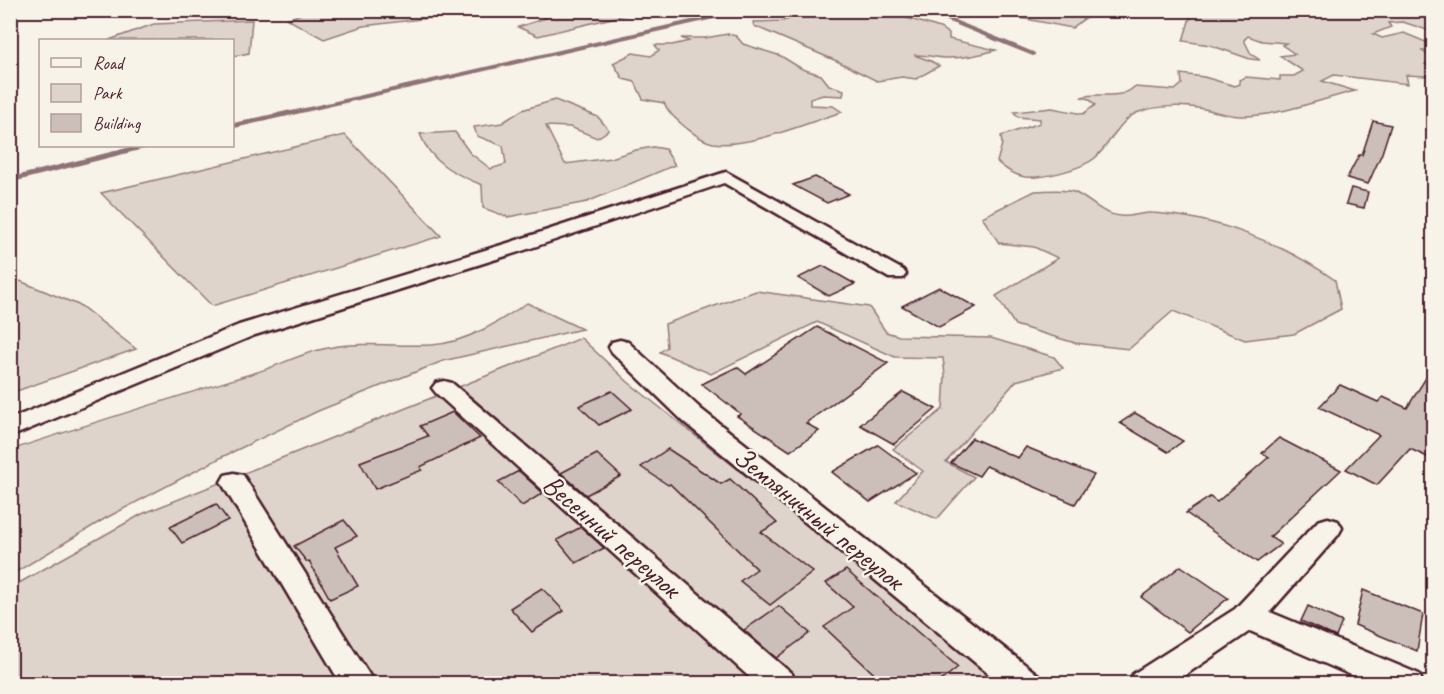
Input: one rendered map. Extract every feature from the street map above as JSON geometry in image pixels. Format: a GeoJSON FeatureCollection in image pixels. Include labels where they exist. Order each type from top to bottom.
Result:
{"type":"FeatureCollection","features":[{"type":"Feature","properties":{"kind":"street"},"geometry":{"type":"LineString","coordinates":[[10,429],[247,330],[515,247],[726,177],[896,274]]}},
{"type":"Feature","properties":{"kind":"street","name":"Земляничный переулок"},"geometry":{"type":"LineString","coordinates":[[620,347],[693,416],[1025,684]]}},
{"type":"Feature","properties":{"kind":"street","name":"Весенний переулок"},"geometry":{"type":"LineString","coordinates":[[444,388],[780,684]]}},
{"type":"Feature","properties":{"kind":"street"},"geometry":{"type":"LineString","coordinates":[[234,482],[358,684]]}},
{"type":"Feature","properties":{"kind":"street"},"geometry":{"type":"LineString","coordinates":[[1145,684],[1246,618],[1328,528]]}},
{"type":"Feature","properties":{"kind":"street"},"geometry":{"type":"LineString","coordinates":[[1246,618],[1267,624],[1407,684]]}},
{"type":"Feature","properties":{"kind":"green space"},"geometry":{"type":"Polygon","coordinates":[[[312,10],[424,11],[430,18],[363,26],[324,39],[287,19],[312,10]]]}},
{"type":"Feature","properties":{"kind":"green space"},"geometry":{"type":"Polygon","coordinates":[[[1426,10],[1433,14],[1433,32],[1403,22],[1388,23],[1391,27],[1373,34],[1382,38],[1404,33],[1433,45],[1433,50],[1422,51],[1433,58],[1425,64],[1433,68],[1433,73],[1426,76],[1406,75],[1408,84],[1334,75],[1322,81],[1355,91],[1283,111],[1253,116],[1239,116],[1184,107],[1153,108],[1132,115],[1095,158],[1072,169],[1025,177],[1013,173],[997,162],[1002,144],[1001,136],[1040,123],[1040,119],[1018,117],[1014,112],[1052,108],[1083,114],[1095,105],[1089,99],[1082,97],[1122,94],[1134,87],[1175,90],[1182,84],[1181,74],[1204,77],[1235,86],[1240,84],[1239,80],[1246,77],[1280,80],[1280,76],[1294,76],[1303,71],[1280,56],[1295,54],[1282,45],[1286,43],[1262,41],[1248,36],[1244,40],[1251,54],[1260,60],[1250,59],[1210,45],[1183,41],[1192,11],[1426,10]]]}},
{"type":"Feature","properties":{"kind":"green space"},"geometry":{"type":"Polygon","coordinates":[[[529,11],[641,11],[538,36],[518,27],[546,18],[529,11]]]}},
{"type":"Feature","properties":{"kind":"green space"},"geometry":{"type":"Polygon","coordinates":[[[807,11],[825,14],[828,11],[884,11],[940,28],[949,34],[949,39],[996,50],[954,58],[914,55],[939,66],[916,79],[902,77],[877,81],[839,62],[754,26],[753,22],[783,21],[796,17],[787,13],[807,11]]]}},
{"type":"Feature","properties":{"kind":"green space"},"geometry":{"type":"Polygon","coordinates":[[[984,11],[1107,12],[1084,19],[1072,28],[984,11]]]}},
{"type":"Feature","properties":{"kind":"green space"},"geometry":{"type":"Polygon","coordinates":[[[252,20],[249,53],[234,56],[234,39],[112,39],[154,24],[252,20]]]}},
{"type":"Feature","properties":{"kind":"green space"},"geometry":{"type":"Polygon","coordinates":[[[728,34],[736,36],[743,44],[781,56],[802,69],[821,75],[829,85],[844,90],[843,96],[823,95],[810,99],[810,105],[833,106],[842,112],[760,138],[727,144],[713,143],[701,139],[685,127],[670,113],[664,103],[643,99],[635,82],[623,79],[613,63],[633,53],[651,56],[659,50],[655,45],[672,45],[689,41],[681,38],[705,38],[728,34]]]}},
{"type":"Feature","properties":{"kind":"green space"},"geometry":{"type":"Polygon","coordinates":[[[555,100],[598,117],[609,130],[597,138],[570,127],[546,126],[565,164],[611,158],[653,147],[665,149],[675,165],[587,202],[508,217],[483,208],[482,185],[453,172],[437,160],[420,134],[455,132],[470,153],[491,169],[506,164],[503,146],[477,136],[474,127],[502,123],[522,110],[555,100]]]}},
{"type":"Feature","properties":{"kind":"green space"},"geometry":{"type":"Polygon","coordinates":[[[345,135],[441,236],[212,306],[101,193],[345,135]]]}},
{"type":"Feature","properties":{"kind":"green space"},"geometry":{"type":"Polygon","coordinates":[[[1035,191],[1072,191],[1113,215],[1128,216],[1148,213],[1176,216],[1201,220],[1248,234],[1293,254],[1335,280],[1341,309],[1294,334],[1245,340],[1173,311],[1129,349],[1075,343],[1015,325],[996,296],[1058,258],[1034,247],[999,243],[982,217],[1035,191]]]}},
{"type":"Feature","properties":{"kind":"green space"},"geometry":{"type":"Polygon","coordinates":[[[10,277],[81,306],[136,349],[11,393],[10,277]]]}},
{"type":"Feature","properties":{"kind":"green space"},"geometry":{"type":"Polygon","coordinates":[[[756,291],[869,307],[886,332],[899,336],[991,338],[1054,357],[1063,368],[1016,381],[946,462],[974,477],[937,519],[896,501],[923,471],[893,449],[943,409],[945,375],[943,358],[895,357],[817,322],[711,374],[660,352],[667,347],[665,324],[756,291]]]}},
{"type":"Feature","properties":{"kind":"green space"},"geometry":{"type":"Polygon","coordinates":[[[527,303],[582,329],[443,361],[318,411],[224,456],[106,518],[11,575],[11,450],[319,350],[354,345],[432,345],[457,340],[494,324],[527,303]]]}},
{"type":"Feature","properties":{"kind":"green space"},"geometry":{"type":"Polygon","coordinates":[[[581,338],[628,382],[1006,683],[11,683],[10,588],[142,514],[581,338]]]}},
{"type":"Feature","properties":{"kind":"building"},"geometry":{"type":"Polygon","coordinates":[[[1373,121],[1391,125],[1368,184],[1347,178],[1359,155],[1362,155],[1373,121]]]}},
{"type":"Feature","properties":{"kind":"building"},"geometry":{"type":"Polygon","coordinates":[[[815,177],[849,194],[827,203],[793,185],[815,177]]]}},
{"type":"Feature","properties":{"kind":"building"},"geometry":{"type":"Polygon","coordinates":[[[1351,188],[1368,192],[1364,208],[1346,204],[1351,188]]]}},
{"type":"Feature","properties":{"kind":"building"},"geometry":{"type":"Polygon","coordinates":[[[823,266],[855,284],[829,296],[798,278],[823,266]]]}},
{"type":"Feature","properties":{"kind":"building"},"geometry":{"type":"Polygon","coordinates":[[[939,287],[976,307],[939,327],[902,306],[939,287]]]}},
{"type":"Feature","properties":{"kind":"building"},"geometry":{"type":"Polygon","coordinates":[[[817,327],[888,363],[806,423],[819,431],[790,451],[737,416],[741,414],[702,384],[737,367],[746,374],[817,327]]]}},
{"type":"Feature","properties":{"kind":"building"},"geometry":{"type":"Polygon","coordinates":[[[1434,365],[1434,460],[1410,449],[1377,485],[1346,469],[1379,435],[1319,407],[1340,385],[1378,402],[1383,397],[1407,408],[1434,365]]]}},
{"type":"Feature","properties":{"kind":"building"},"geometry":{"type":"Polygon","coordinates":[[[612,391],[632,409],[599,425],[579,406],[612,391]]]}},
{"type":"Feature","properties":{"kind":"building"},"geometry":{"type":"Polygon","coordinates":[[[903,392],[936,409],[894,444],[860,425],[903,392]]]}},
{"type":"Feature","properties":{"kind":"building"},"geometry":{"type":"Polygon","coordinates":[[[453,412],[480,438],[420,467],[422,470],[375,489],[360,462],[428,436],[420,426],[453,412]]]}},
{"type":"Feature","properties":{"kind":"building"},"geometry":{"type":"Polygon","coordinates":[[[1135,413],[1183,441],[1168,452],[1120,423],[1135,413]]]}},
{"type":"Feature","properties":{"kind":"building"},"geometry":{"type":"Polygon","coordinates":[[[972,438],[1018,458],[1026,447],[1094,475],[1075,504],[986,466],[979,476],[951,463],[972,438]]]}},
{"type":"Feature","properties":{"kind":"building"},"geometry":{"type":"Polygon","coordinates":[[[1279,438],[1341,470],[1270,537],[1281,544],[1257,562],[1186,513],[1210,497],[1217,502],[1269,457],[1262,453],[1279,438]]]}},
{"type":"Feature","properties":{"kind":"building"},"geometry":{"type":"Polygon","coordinates":[[[878,445],[916,473],[870,502],[832,472],[878,445]]]}},
{"type":"Feature","properties":{"kind":"building"},"geometry":{"type":"Polygon","coordinates":[[[668,449],[721,484],[730,479],[777,523],[761,532],[813,572],[770,605],[740,581],[757,569],[670,484],[668,485],[641,467],[668,449]]]}},
{"type":"Feature","properties":{"kind":"building"},"geometry":{"type":"Polygon","coordinates":[[[597,454],[621,476],[586,495],[561,473],[597,454]]]}},
{"type":"Feature","properties":{"kind":"building"},"geometry":{"type":"Polygon","coordinates":[[[519,471],[543,493],[522,506],[498,482],[519,471]]]}},
{"type":"Feature","properties":{"kind":"building"},"geometry":{"type":"Polygon","coordinates":[[[216,504],[228,520],[182,543],[170,527],[216,504]]]}},
{"type":"Feature","properties":{"kind":"building"},"geometry":{"type":"Polygon","coordinates":[[[344,520],[357,536],[335,547],[358,586],[330,599],[309,561],[307,562],[294,546],[344,520]]]}},
{"type":"Feature","properties":{"kind":"building"},"geometry":{"type":"Polygon","coordinates":[[[581,527],[604,548],[576,563],[557,540],[581,527]]]}},
{"type":"Feature","properties":{"kind":"building"},"geometry":{"type":"Polygon","coordinates":[[[1181,566],[1228,598],[1188,632],[1141,597],[1181,566]]]}},
{"type":"Feature","properties":{"kind":"building"},"geometry":{"type":"Polygon","coordinates":[[[846,570],[958,667],[937,684],[885,684],[824,627],[853,607],[826,583],[846,570]]]}},
{"type":"Feature","properties":{"kind":"building"},"geometry":{"type":"Polygon","coordinates":[[[542,588],[564,611],[532,632],[510,608],[542,588]]]}},
{"type":"Feature","properties":{"kind":"building"},"geometry":{"type":"Polygon","coordinates":[[[1363,590],[1423,614],[1417,651],[1355,625],[1363,590]]]}},
{"type":"Feature","properties":{"kind":"building"},"geometry":{"type":"Polygon","coordinates":[[[779,606],[810,633],[776,658],[744,630],[779,606]]]}},
{"type":"Feature","properties":{"kind":"building"},"geometry":{"type":"Polygon","coordinates":[[[1308,606],[1342,622],[1336,637],[1301,621],[1308,606]]]}},
{"type":"Feature","properties":{"kind":"waterway"},"geometry":{"type":"LineString","coordinates":[[283,115],[744,10]]}},
{"type":"Feature","properties":{"kind":"waterway"},"geometry":{"type":"LineString","coordinates":[[925,10],[1033,54]]}},
{"type":"Feature","properties":{"kind":"waterway"},"geometry":{"type":"LineString","coordinates":[[234,126],[289,113]]}},
{"type":"Feature","properties":{"kind":"waterway"},"geometry":{"type":"LineString","coordinates":[[10,180],[141,147]]}}]}
